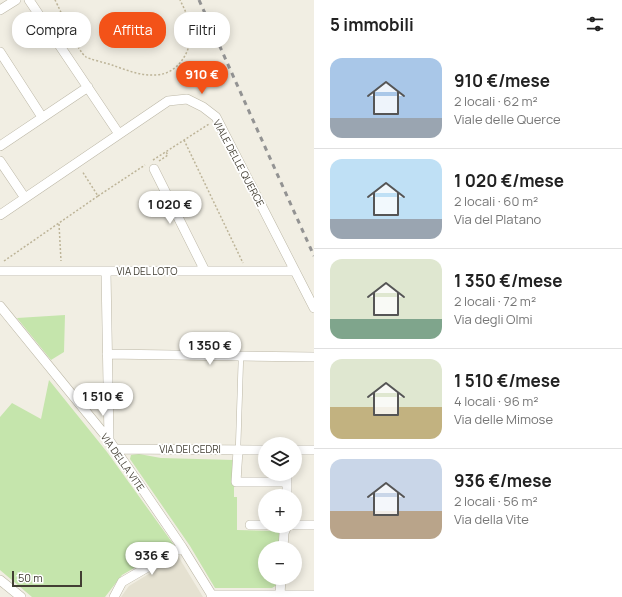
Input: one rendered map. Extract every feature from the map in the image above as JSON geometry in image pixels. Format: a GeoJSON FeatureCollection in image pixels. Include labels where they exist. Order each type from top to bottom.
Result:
{"type":"FeatureCollection","features":[{"type":"Feature","properties":{"kind":"street"},"geometry":{"type":"LineString","coordinates":[[0,10],[16,0]]}},
{"type":"Feature","properties":{"kind":"street"},"geometry":{"type":"LineString","coordinates":[[29,0],[119,134]]}},
{"type":"Feature","properties":{"kind":"street"},"geometry":{"type":"LineString","coordinates":[[0,52],[42,117]]}},
{"type":"Feature","properties":{"kind":"street"},"geometry":{"type":"LineString","coordinates":[[0,146],[88,87]]}},
{"type":"Feature","properties":{"kind":"street","name":"VIALE DELLE QUERCE"},"geometry":{"type":"LineString","coordinates":[[0,215],[168,101],[187,99],[203,107],[216,117],[314,308]]}},
{"type":"Feature","properties":{"kind":"street"},"geometry":{"type":"LineString","coordinates":[[0,161],[25,198]]}},
{"type":"Feature","properties":{"kind":"street"},"geometry":{"type":"LineString","coordinates":[[154,169],[205,271]]}},
{"type":"Feature","properties":{"kind":"street","name":"VIA DEL LOTO"},"geometry":{"type":"LineString","coordinates":[[0,271],[295,271]]}},
{"type":"Feature","properties":{"kind":"street"},"geometry":{"type":"LineString","coordinates":[[106,272],[109,440]]}},
{"type":"Feature","properties":{"kind":"street","name":"VIA DELLA VITE"},"geometry":{"type":"LineString","coordinates":[[0,306],[109,440],[182,547],[212,596]]}},
{"type":"Feature","properties":{"kind":"street"},"geometry":{"type":"LineString","coordinates":[[107,354],[314,357]]}},
{"type":"Feature","properties":{"kind":"street","name":"VIA DEI CEDRI"},"geometry":{"type":"LineString","coordinates":[[115,449],[258,450]]}},
{"type":"Feature","properties":{"kind":"street"},"geometry":{"type":"LineString","coordinates":[[238,450],[236,482],[258,480]]}},
{"type":"Feature","properties":{"kind":"street"},"geometry":{"type":"LineString","coordinates":[[302,450],[314,450]]}},
{"type":"Feature","properties":{"kind":"street"},"geometry":{"type":"LineString","coordinates":[[250,525],[258,525]]}},
{"type":"Feature","properties":{"kind":"street"},"geometry":{"type":"LineString","coordinates":[[302,525],[314,525]]}},
{"type":"Feature","properties":{"kind":"street"},"geometry":{"type":"LineString","coordinates":[[114,597],[122,582],[182,547]]}},
{"type":"Feature","properties":{"kind":"street"},"geometry":{"type":"LineString","coordinates":[[0,580],[21,597]]}},
{"type":"Feature","properties":{"kind":"street"},"geometry":{"type":"LineString","coordinates":[[280,595],[281,585]]}},
{"type":"Feature","properties":{"kind":"street"},"geometry":{"type":"LineString","coordinates":[[212,596],[314,596]]}},
{"type":"Feature","properties":{"kind":"lane"},"geometry":{"type":"LineString","coordinates":[[238,450],[241,356]]}},
{"type":"Feature","properties":{"kind":"path"},"geometry":{"type":"LineString","coordinates":[[55,0],[80,50],[86,57],[143,75],[158,75],[171,71],[182,61],[189,46],[191,32],[187,13],[180,0]]}},
{"type":"Feature","properties":{"kind":"path"},"geometry":{"type":"LineString","coordinates":[[0,264],[216,117]]}},
{"type":"Feature","properties":{"kind":"path"},"geometry":{"type":"LineString","coordinates":[[184,140],[248,271]]}},
{"type":"Feature","properties":{"kind":"path"},"geometry":{"type":"LineString","coordinates":[[154,169],[153,166],[168,155],[166,152]]}},
{"type":"Feature","properties":{"kind":"path"},"geometry":{"type":"LineString","coordinates":[[76,163],[98,196]]}},
{"type":"Feature","properties":{"kind":"path"},"geometry":{"type":"LineString","coordinates":[[58,224],[62,271]]}},
{"type":"Feature","properties":{"kind":"shaded area"},"geometry":{"type":"Polygon","coordinates":[[[178,556],[203,597],[121,597],[129,586],[178,556]]]}},
{"type":"Feature","properties":{"kind":"green space"},"geometry":{"type":"Polygon","coordinates":[[[65,315],[64,352],[51,360],[17,318],[65,315]]]}},
{"type":"Feature","properties":{"kind":"green space"},"geometry":{"type":"Polygon","coordinates":[[[49,380],[107,452],[174,545],[122,575],[105,597],[32,597],[0,570],[0,417],[12,403],[41,419],[49,380]]]}},
{"type":"Feature","properties":{"kind":"green space"},"geometry":{"type":"Polygon","coordinates":[[[139,454],[161,458],[234,460],[234,497],[237,497],[237,530],[258,531],[258,533],[279,533],[279,541],[258,541],[258,585],[277,585],[272,588],[215,588],[190,546],[130,459],[131,455],[139,454]]]}},
{"type":"Feature","properties":{"kind":"railway"},"geometry":{"type":"LineString","coordinates":[[199,0],[314,256]]}}]}
